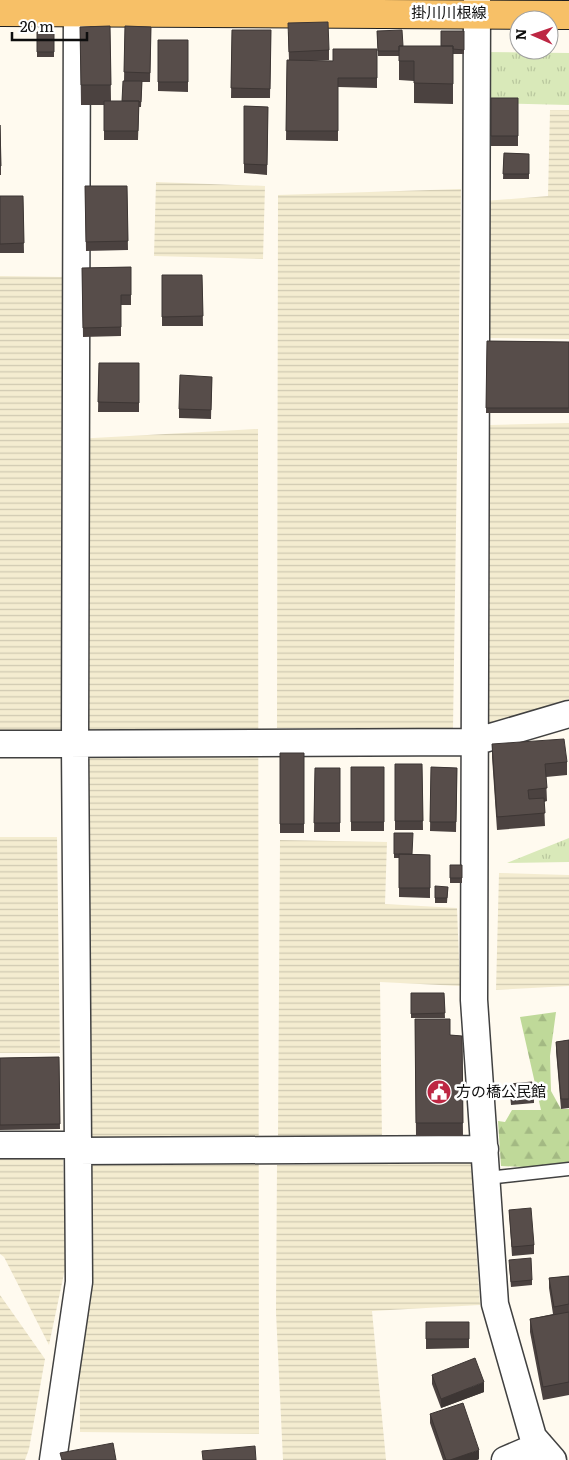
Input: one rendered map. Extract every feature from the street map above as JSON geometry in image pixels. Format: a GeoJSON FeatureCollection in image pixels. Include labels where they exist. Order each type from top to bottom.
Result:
{"type":"FeatureCollection","features":[{"type":"Feature","properties":{"kind":"main road","name":"掛川川根線"},"geometry":{"type":"LineString","coordinates":[[0,12],[77,5],[477,7],[569,14]]}},
{"type":"Feature","properties":{"kind":"street"},"geometry":{"type":"LineString","coordinates":[[53,1460],[78,1282],[74,744],[77,5]]}},
{"type":"Feature","properties":{"kind":"street"},"geometry":{"type":"LineString","coordinates":[[477,7],[474,1000],[495,1304],[533,1437],[546,1452],[505,1460]]}},
{"type":"Feature","properties":{"kind":"street"},"geometry":{"type":"LineString","coordinates":[[0,744],[474,742],[569,714]]}},
{"type":"Feature","properties":{"kind":"street"},"geometry":{"type":"LineString","coordinates":[[0,1145],[77,1148],[485,1149]]}},
{"type":"Feature","properties":{"kind":"lane"},"geometry":{"type":"LineString","coordinates":[[486,1178],[569,1169]]}},
{"type":"Feature","properties":{"kind":"shaded area"},"geometry":{"type":"Polygon","coordinates":[[[550,110],[569,110],[569,339],[484,338],[484,201],[548,196],[550,110]]]}},
{"type":"Feature","properties":{"kind":"shaded area"},"geometry":{"type":"Polygon","coordinates":[[[156,182],[265,186],[263,259],[154,256],[156,182]]]}},
{"type":"Feature","properties":{"kind":"shaded area"},"geometry":{"type":"Polygon","coordinates":[[[461,189],[453,728],[277,728],[278,195],[461,189]]]}},
{"type":"Feature","properties":{"kind":"shaded area"},"geometry":{"type":"Polygon","coordinates":[[[0,276],[65,277],[63,734],[0,734],[0,276]]]}},
{"type":"Feature","properties":{"kind":"shaded area"},"geometry":{"type":"Polygon","coordinates":[[[569,423],[569,699],[485,725],[490,425],[569,423]]]}},
{"type":"Feature","properties":{"kind":"shaded area"},"geometry":{"type":"Polygon","coordinates":[[[258,429],[259,1434],[80,1432],[75,439],[258,429]]]}},
{"type":"Feature","properties":{"kind":"shaded area"},"geometry":{"type":"Polygon","coordinates":[[[0,837],[57,837],[60,1053],[0,1053],[0,837]]]}},
{"type":"Feature","properties":{"kind":"shaded area"},"geometry":{"type":"Polygon","coordinates":[[[280,840],[387,842],[385,904],[457,908],[460,986],[380,982],[382,1140],[278,1139],[280,840]]]}},
{"type":"Feature","properties":{"kind":"shaded area"},"geometry":{"type":"Polygon","coordinates":[[[499,873],[569,875],[569,986],[496,990],[499,873]]]}},
{"type":"Feature","properties":{"kind":"shaded area"},"geometry":{"type":"Polygon","coordinates":[[[0,1156],[63,1156],[66,1264],[49,1345],[4,1257],[0,1254],[0,1156]]]}},
{"type":"Feature","properties":{"kind":"shaded area"},"geometry":{"type":"Polygon","coordinates":[[[471,1163],[480,1305],[372,1311],[386,1460],[283,1460],[276,1312],[277,1165],[471,1163]]]}},
{"type":"Feature","properties":{"kind":"shaded area"},"geometry":{"type":"Polygon","coordinates":[[[0,1295],[45,1359],[29,1449],[25,1460],[0,1460],[0,1295]]]}},
{"type":"Feature","properties":{"kind":"green space"},"geometry":{"type":"Polygon","coordinates":[[[483,52],[509,52],[509,60],[559,60],[559,53],[569,53],[569,105],[484,103],[483,52]]]}},
{"type":"Feature","properties":{"kind":"green space"},"geometry":{"type":"Polygon","coordinates":[[[569,838],[569,862],[507,863],[569,838]]]}},
{"type":"Feature","properties":{"kind":"green space"},"geometry":{"type":"Polygon","coordinates":[[[556,1012],[550,1056],[551,1091],[561,1109],[569,1109],[569,1163],[525,1167],[501,1166],[498,1121],[505,1122],[512,1110],[541,1110],[520,1017],[556,1012]]]}},
{"type":"Feature","properties":{"kind":"building"},"geometry":{"type":"Polygon","coordinates":[[[328,22],[329,50],[289,52],[288,23],[328,22]]]}},
{"type":"Feature","properties":{"kind":"building"},"geometry":{"type":"Polygon","coordinates":[[[110,26],[111,85],[81,85],[80,27],[110,26]]]}},
{"type":"Feature","properties":{"kind":"building"},"geometry":{"type":"Polygon","coordinates":[[[125,26],[151,27],[150,73],[124,72],[125,26]]]}},
{"type":"Feature","properties":{"kind":"building"},"geometry":{"type":"Polygon","coordinates":[[[232,30],[271,30],[270,89],[231,88],[232,30]]]}},
{"type":"Feature","properties":{"kind":"building"},"geometry":{"type":"Polygon","coordinates":[[[402,30],[403,46],[399,46],[399,51],[378,51],[377,31],[402,30]]]}},
{"type":"Feature","properties":{"kind":"building"},"geometry":{"type":"Polygon","coordinates":[[[441,31],[464,31],[464,50],[453,49],[453,46],[441,46],[441,31]]]}},
{"type":"Feature","properties":{"kind":"building"},"geometry":{"type":"Polygon","coordinates":[[[37,32],[54,32],[54,52],[37,52],[37,32]]]}},
{"type":"Feature","properties":{"kind":"building"},"geometry":{"type":"Polygon","coordinates":[[[158,40],[188,40],[188,82],[158,82],[158,40]]]}},
{"type":"Feature","properties":{"kind":"building"},"geometry":{"type":"Polygon","coordinates":[[[399,46],[453,46],[453,84],[414,83],[414,61],[399,61],[399,46]]]}},
{"type":"Feature","properties":{"kind":"building"},"geometry":{"type":"Polygon","coordinates":[[[333,49],[377,49],[377,78],[338,78],[338,131],[286,131],[287,60],[333,61],[333,49]]]}},
{"type":"Feature","properties":{"kind":"building"},"geometry":{"type":"Polygon","coordinates":[[[123,81],[142,81],[141,102],[122,101],[123,81]]]}},
{"type":"Feature","properties":{"kind":"building"},"geometry":{"type":"Polygon","coordinates":[[[491,98],[518,98],[518,136],[491,136],[491,98]]]}},
{"type":"Feature","properties":{"kind":"building"},"geometry":{"type":"Polygon","coordinates":[[[104,101],[139,101],[138,131],[104,131],[104,101]]]}},
{"type":"Feature","properties":{"kind":"building"},"geometry":{"type":"Polygon","coordinates":[[[244,106],[268,107],[267,165],[244,164],[244,106]]]}},
{"type":"Feature","properties":{"kind":"building"},"geometry":{"type":"Polygon","coordinates":[[[0,125],[1,166],[0,166],[0,125]]]}},
{"type":"Feature","properties":{"kind":"building"},"geometry":{"type":"Polygon","coordinates":[[[504,153],[529,154],[529,174],[503,174],[504,153]]]}},
{"type":"Feature","properties":{"kind":"building"},"geometry":{"type":"Polygon","coordinates":[[[85,186],[127,186],[128,241],[86,242],[85,186]]]}},
{"type":"Feature","properties":{"kind":"building"},"geometry":{"type":"Polygon","coordinates":[[[0,196],[23,196],[24,243],[0,244],[0,196]]]}},
{"type":"Feature","properties":{"kind":"building"},"geometry":{"type":"Polygon","coordinates":[[[131,267],[131,295],[121,295],[121,327],[83,328],[82,268],[131,267]]]}},
{"type":"Feature","properties":{"kind":"building"},"geometry":{"type":"Polygon","coordinates":[[[162,275],[202,275],[203,316],[162,317],[162,275]]]}},
{"type":"Feature","properties":{"kind":"building"},"geometry":{"type":"Polygon","coordinates":[[[487,341],[569,342],[569,408],[486,408],[487,341]]]}},
{"type":"Feature","properties":{"kind":"building"},"geometry":{"type":"Polygon","coordinates":[[[99,363],[139,363],[139,403],[98,402],[99,363]]]}},
{"type":"Feature","properties":{"kind":"building"},"geometry":{"type":"Polygon","coordinates":[[[180,375],[212,377],[211,410],[179,409],[180,375]]]}},
{"type":"Feature","properties":{"kind":"building"},"geometry":{"type":"Polygon","coordinates":[[[564,739],[567,762],[545,764],[547,788],[528,790],[529,799],[544,798],[545,813],[497,817],[492,744],[564,739]]]}},
{"type":"Feature","properties":{"kind":"building"},"geometry":{"type":"Polygon","coordinates":[[[280,753],[304,753],[304,824],[280,824],[280,753]]]}},
{"type":"Feature","properties":{"kind":"building"},"geometry":{"type":"Polygon","coordinates":[[[395,764],[422,764],[423,821],[395,821],[395,764]]]}},
{"type":"Feature","properties":{"kind":"building"},"geometry":{"type":"Polygon","coordinates":[[[351,767],[384,767],[384,822],[351,822],[351,767]]]}},
{"type":"Feature","properties":{"kind":"building"},"geometry":{"type":"Polygon","coordinates":[[[431,767],[457,768],[456,822],[430,822],[431,767]]]}},
{"type":"Feature","properties":{"kind":"building"},"geometry":{"type":"Polygon","coordinates":[[[315,768],[340,768],[340,823],[314,823],[315,768]]]}},
{"type":"Feature","properties":{"kind":"building"},"geometry":{"type":"Polygon","coordinates":[[[394,833],[413,833],[412,854],[394,854],[394,833]]]}},
{"type":"Feature","properties":{"kind":"building"},"geometry":{"type":"Polygon","coordinates":[[[399,854],[430,855],[430,888],[399,888],[399,854]]]}},
{"type":"Feature","properties":{"kind":"building"},"geometry":{"type":"Polygon","coordinates":[[[450,865],[462,865],[462,878],[450,878],[450,865]]]}},
{"type":"Feature","properties":{"kind":"building"},"geometry":{"type":"Polygon","coordinates":[[[435,886],[448,887],[447,898],[435,898],[435,886]]]}},
{"type":"Feature","properties":{"kind":"building"},"geometry":{"type":"Polygon","coordinates":[[[411,993],[444,993],[445,1013],[411,1014],[411,993]]]}},
{"type":"Feature","properties":{"kind":"building","name":"方の橋公民館"},"geometry":{"type":"Polygon","coordinates":[[[415,1019],[450,1019],[450,1035],[462,1036],[463,1123],[416,1123],[415,1019]]]}},
{"type":"Feature","properties":{"kind":"building"},"geometry":{"type":"Polygon","coordinates":[[[569,1040],[569,1099],[561,1099],[556,1042],[569,1040]]]}},
{"type":"Feature","properties":{"kind":"building"},"geometry":{"type":"Polygon","coordinates":[[[59,1057],[60,1124],[0,1125],[0,1058],[59,1057]]]}},
{"type":"Feature","properties":{"kind":"building"},"geometry":{"type":"Polygon","coordinates":[[[532,1082],[534,1098],[511,1100],[509,1084],[532,1082]]]}},
{"type":"Feature","properties":{"kind":"building"},"geometry":{"type":"Polygon","coordinates":[[[531,1208],[534,1245],[512,1247],[509,1210],[531,1208]]]}},
{"type":"Feature","properties":{"kind":"building"},"geometry":{"type":"Polygon","coordinates":[[[531,1258],[532,1280],[511,1282],[509,1260],[531,1258]]]}},
{"type":"Feature","properties":{"kind":"building"},"geometry":{"type":"Polygon","coordinates":[[[569,1276],[569,1304],[554,1307],[549,1278],[569,1276]]]}},
{"type":"Feature","properties":{"kind":"building"},"geometry":{"type":"Polygon","coordinates":[[[569,1312],[569,1382],[543,1387],[530,1319],[569,1312]]]}},
{"type":"Feature","properties":{"kind":"building"},"geometry":{"type":"Polygon","coordinates":[[[426,1322],[469,1322],[469,1339],[426,1339],[426,1322]]]}},
{"type":"Feature","properties":{"kind":"building"},"geometry":{"type":"Polygon","coordinates":[[[475,1358],[484,1382],[441,1399],[432,1375],[475,1358]]]}},
{"type":"Feature","properties":{"kind":"building"},"geometry":{"type":"Polygon","coordinates":[[[463,1403],[479,1450],[446,1460],[430,1414],[463,1403]]]}},
{"type":"Feature","properties":{"kind":"building"},"geometry":{"type":"Polygon","coordinates":[[[113,1443],[116,1460],[62,1460],[60,1453],[113,1443]]]}},
{"type":"Feature","properties":{"kind":"building"},"geometry":{"type":"Polygon","coordinates":[[[255,1446],[256,1460],[203,1460],[202,1451],[255,1446]]]}},
{"type":"Feature","properties":{"kind":"place","name":"方の橋公民館"},"geometry":{"type":"Point","coordinates":[439,1092]}}]}
